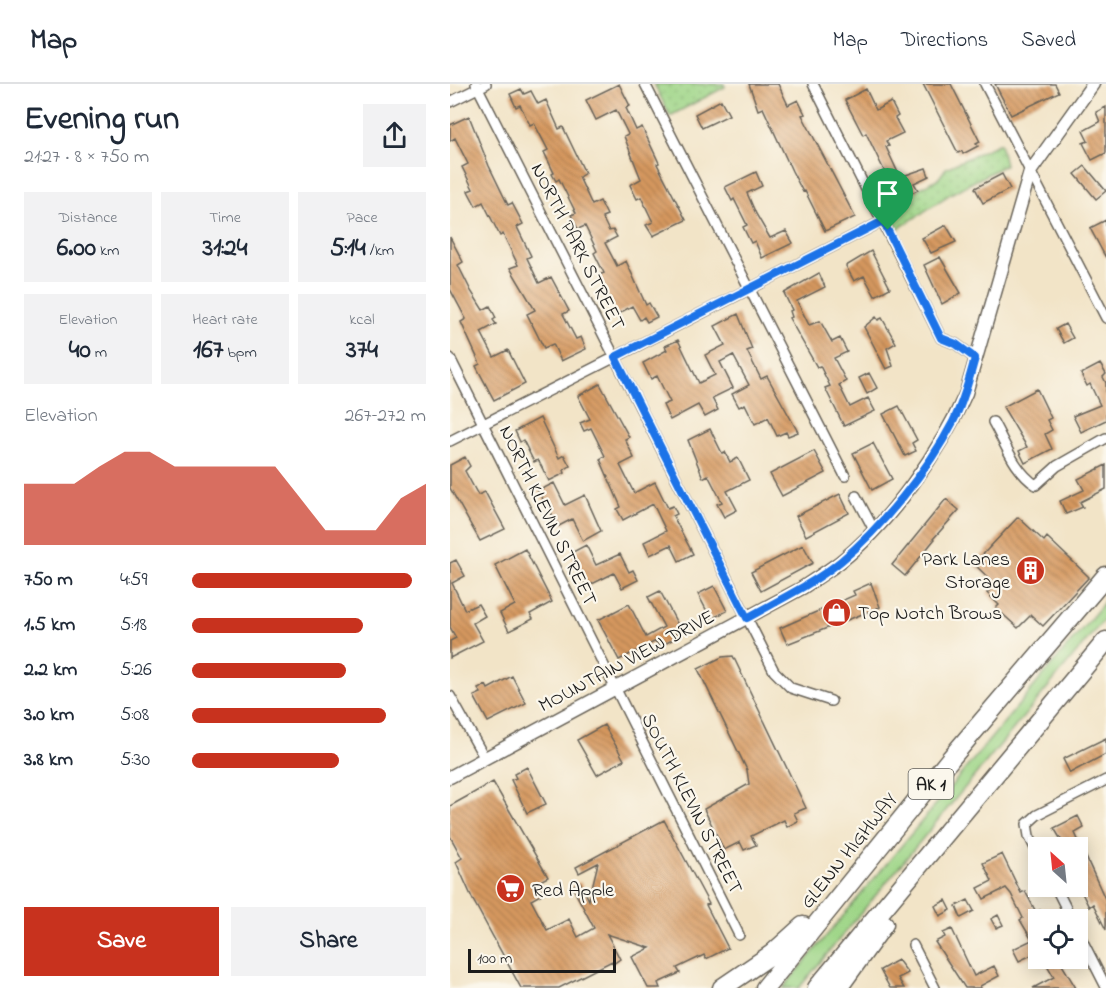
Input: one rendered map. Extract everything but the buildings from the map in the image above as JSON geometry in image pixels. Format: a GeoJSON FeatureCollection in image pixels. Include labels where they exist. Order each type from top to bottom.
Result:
{"type":"FeatureCollection","features":[{"type":"Feature","properties":{"kind":"highway","name":"GLENN HIGHWAY"},"geometry":{"type":"LineString","coordinates":[[765,988],[951,758],[1106,576]]}},
{"type":"Feature","properties":{"kind":"highway","name":"AK 1"},"geometry":{"type":"LineString","coordinates":[[817,988],[1106,641]]}},
{"type":"Feature","properties":{"kind":"highway"},"geometry":{"type":"LineString","coordinates":[[722,988],[772,954],[797,932],[951,758]]}},
{"type":"Feature","properties":{"kind":"highway"},"geometry":{"type":"LineString","coordinates":[[838,988],[960,816]]}},
{"type":"Feature","properties":{"kind":"street"},"geometry":{"type":"LineString","coordinates":[[645,84],[845,476]]}},
{"type":"Feature","properties":{"kind":"street"},"geometry":{"type":"LineString","coordinates":[[813,84],[941,338],[956,344],[975,358]]}},
{"type":"Feature","properties":{"kind":"street"},"geometry":{"type":"LineString","coordinates":[[985,84],[1106,318]]}},
{"type":"Feature","properties":{"kind":"street","name":"MOUNTAIN VIEW DRIVE"},"geometry":{"type":"LineString","coordinates":[[450,777],[802,588],[841,561],[874,530],[942,440],[966,393],[1029,172],[1093,84]]}},
{"type":"Feature","properties":{"kind":"street"},"geometry":{"type":"LineString","coordinates":[[450,102],[480,85]]}},
{"type":"Feature","properties":{"kind":"street","name":"NORTH PARK STREET"},"geometry":{"type":"LineString","coordinates":[[480,85],[615,357],[781,681],[804,694],[831,701]]}},
{"type":"Feature","properties":{"kind":"street"},"geometry":{"type":"LineString","coordinates":[[450,441],[883,221]]}},
{"type":"Feature","properties":{"kind":"street","name":"NORTH KLEVIN STREET"},"geometry":{"type":"LineString","coordinates":[[450,358],[615,687]]}},
{"type":"Feature","properties":{"kind":"street"},"geometry":{"type":"LineString","coordinates":[[993,423],[1019,469],[1036,485],[1057,466],[1106,438]]}},
{"type":"Feature","properties":{"kind":"street"},"geometry":{"type":"LineString","coordinates":[[856,496],[874,530]]}},
{"type":"Feature","properties":{"kind":"street","name":"SOUTH KLEVIN STREET"},"geometry":{"type":"LineString","coordinates":[[615,687],[739,935]]}},
{"type":"Feature","properties":{"kind":"street"},"geometry":{"type":"LineString","coordinates":[[450,696],[484,758]]}},
{"type":"Feature","properties":{"kind":"street"},"geometry":{"type":"LineString","coordinates":[[1030,837],[1028,824],[1037,815],[1106,780]]}},
{"type":"Feature","properties":{"kind":"street"},"geometry":{"type":"LineString","coordinates":[[913,945],[935,988]]}},
{"type":"Feature","properties":{"kind":"street"},"geometry":{"type":"LineString","coordinates":[[1088,952],[1106,987]]}},
{"type":"Feature","properties":{"kind":"green space"},"geometry":{"type":"Polygon","coordinates":[[[654,84],[724,84],[725,87],[670,116],[654,84]]]}},
{"type":"Feature","properties":{"kind":"green space"},"geometry":{"type":"Polygon","coordinates":[[[1000,143],[1005,165],[952,193],[898,229],[887,206],[939,178],[946,168],[1000,143]]]}},
{"type":"Feature","properties":{"kind":"green space"},"geometry":{"type":"Polygon","coordinates":[[[1106,600],[1106,617],[799,988],[783,988],[1106,600]]]}},
{"type":"Feature","properties":{"kind":"place","name":"Park Lanes Storage"},"geometry":{"type":"Point","coordinates":[1031,570]}},
{"type":"Feature","properties":{"kind":"place","name":"Top Notch Brows"},"geometry":{"type":"Point","coordinates":[837,612]}},
{"type":"Feature","properties":{"kind":"place","name":"Red Apple"},"geometry":{"type":"Point","coordinates":[511,889]}},
{"type":"Feature","properties":{"kind":"route"},"geometry":{"type":"LineString","coordinates":[[883,221],[888,230],[941,338],[956,344],[975,358],[966,393],[954,421],[942,440],[910,486],[874,530],[841,561],[802,588],[747,618],[615,357],[872,226],[883,221]]}}]}
